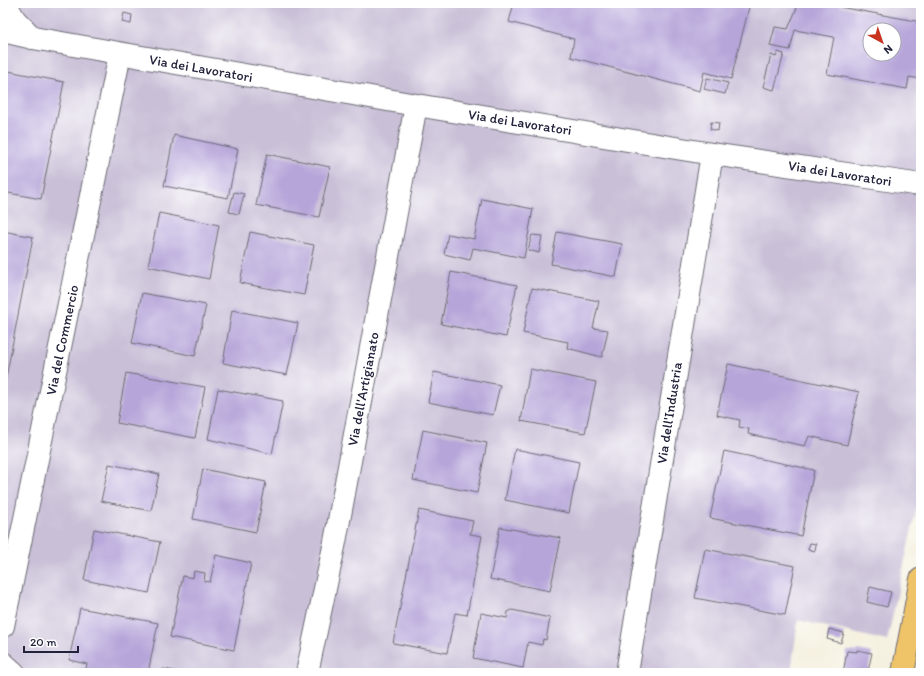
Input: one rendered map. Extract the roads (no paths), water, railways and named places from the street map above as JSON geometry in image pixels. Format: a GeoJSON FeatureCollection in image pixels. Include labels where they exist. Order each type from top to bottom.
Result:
{"type":"FeatureCollection","features":[{"type":"Feature","properties":{"kind":"main road"},"geometry":{"type":"LineString","coordinates":[[903,673],[921,579]]}},
{"type":"Feature","properties":{"kind":"street"},"geometry":{"type":"LineString","coordinates":[[5,3],[15,20],[33,38]]}},
{"type":"Feature","properties":{"kind":"street","name":"Via dei Lavoratori"},"geometry":{"type":"LineString","coordinates":[[3,31],[120,54],[416,105],[712,154],[921,185]]}},
{"type":"Feature","properties":{"kind":"street","name":"Via del Commercio"},"geometry":{"type":"LineString","coordinates":[[3,626],[120,54]]}},
{"type":"Feature","properties":{"kind":"street","name":"Via dell'Artigianato"},"geometry":{"type":"LineString","coordinates":[[307,673],[335,542],[416,105]]}},
{"type":"Feature","properties":{"kind":"street","name":"Via dell'Industria"},"geometry":{"type":"LineString","coordinates":[[627,673],[712,154]]}}]}
